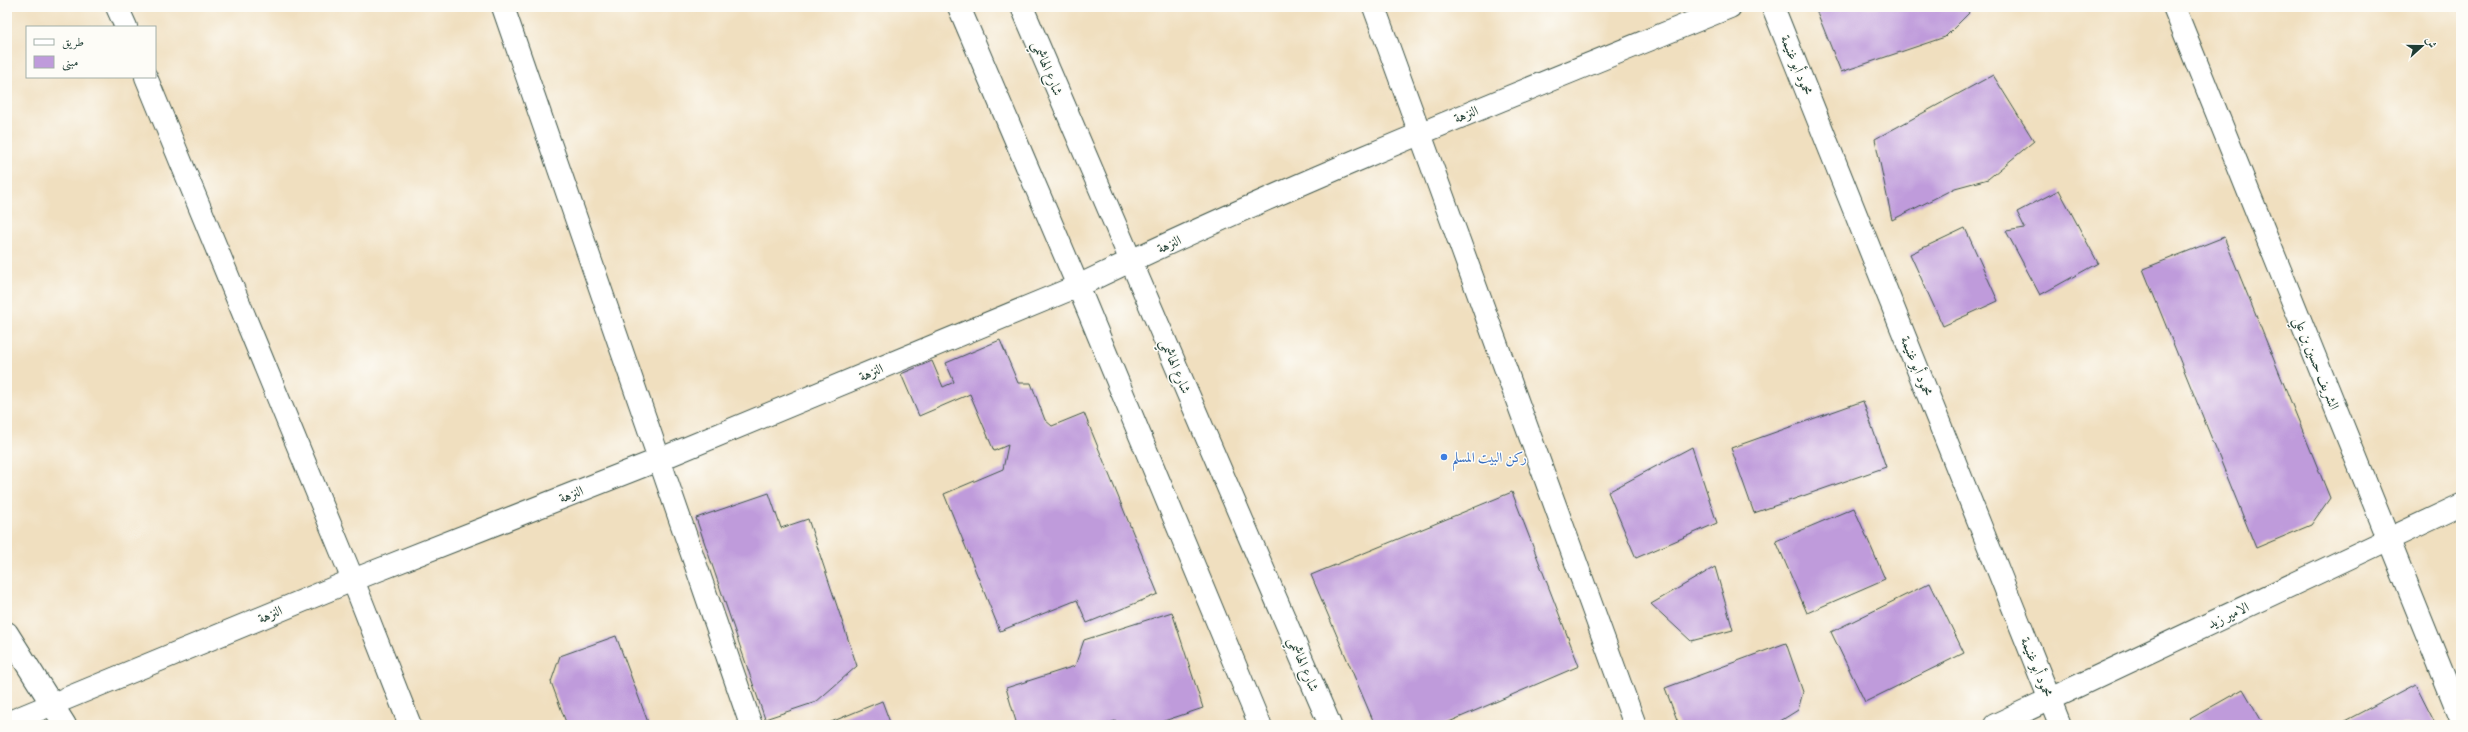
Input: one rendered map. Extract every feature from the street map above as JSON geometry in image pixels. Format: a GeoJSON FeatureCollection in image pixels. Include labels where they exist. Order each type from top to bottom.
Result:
{"type":"FeatureCollection","features":[{"type":"Feature","properties":{"kind":"street"},"geometry":{"type":"LineString","coordinates":[[117,7],[126,26]]}},
{"type":"Feature","properties":{"kind":"street"},"geometry":{"type":"LineString","coordinates":[[503,7],[658,460],[751,725]]}},
{"type":"Feature","properties":{"kind":"street"},"geometry":{"type":"LineString","coordinates":[[959,7],[1078,286],[1260,725]]}},
{"type":"Feature","properties":{"kind":"street"},"geometry":{"type":"LineString","coordinates":[[1374,7],[1635,725]]}},
{"type":"Feature","properties":{"kind":"street","name":"النزهة"},"geometry":{"type":"LineString","coordinates":[[7,723],[353,580],[658,460],[1078,286],[1131,260],[1420,133],[1730,7]]}},
{"type":"Feature","properties":{"kind":"street","name":"محمود أبو غنيمة"},"geometry":{"type":"LineString","coordinates":[[1773,7],[2060,725]]}},
{"type":"Feature","properties":{"kind":"street","name":"الشريف حسين بن علي"},"geometry":{"type":"LineString","coordinates":[[2174,7],[2461,719]]}},
{"type":"Feature","properties":{"kind":"street","name":"شارع الهاشمي"},"geometry":{"type":"LineString","coordinates":[[1027,9],[1131,260],[1330,725]]}},
{"type":"Feature","properties":{"kind":"street"},"geometry":{"type":"LineString","coordinates":[[146,78],[353,580],[410,725]]}},
{"type":"Feature","properties":{"kind":"street","name":"الامير زيد"},"geometry":{"type":"LineString","coordinates":[[1995,725],[2461,505]]}},
{"type":"Feature","properties":{"kind":"street"},"geometry":{"type":"LineString","coordinates":[[7,633],[65,725]]}},
{"type":"Feature","properties":{"kind":"building"},"geometry":{"type":"Polygon","coordinates":[[[1815,7],[1966,7],[1969,13],[1945,37],[1841,72],[1815,7]]]}},
{"type":"Feature","properties":{"kind":"building"},"geometry":{"type":"Polygon","coordinates":[[[1993,75],[2034,141],[1988,179],[1955,188],[1892,220],[1875,139],[1993,75]]]}},
{"type":"Feature","properties":{"kind":"building"},"geometry":{"type":"Polygon","coordinates":[[[2059,190],[2098,263],[2040,295],[2006,231],[2025,228],[2017,212],[2059,190]]]}},
{"type":"Feature","properties":{"kind":"building"},"geometry":{"type":"Polygon","coordinates":[[[1965,228],[1998,301],[1943,326],[1910,254],[1965,228]]]}},
{"type":"Feature","properties":{"kind":"building"},"geometry":{"type":"Polygon","coordinates":[[[2224,237],[2330,498],[2311,525],[2256,548],[2143,269],[2224,237]]]}},
{"type":"Feature","properties":{"kind":"building"},"geometry":{"type":"Polygon","coordinates":[[[1000,340],[1018,383],[1031,383],[1045,420],[1052,426],[1084,413],[1158,594],[1087,623],[1077,600],[1000,631],[944,494],[1003,469],[1008,445],[994,451],[970,394],[919,416],[901,374],[932,361],[943,387],[954,382],[946,363],[1000,340]]]}},
{"type":"Feature","properties":{"kind":"building"},"geometry":{"type":"Polygon","coordinates":[[[1863,401],[1886,467],[1754,513],[1731,448],[1863,401]]]}},
{"type":"Feature","properties":{"kind":"building"},"geometry":{"type":"Polygon","coordinates":[[[1692,447],[1717,523],[1636,558],[1608,492],[1692,447]]]}},
{"type":"Feature","properties":{"kind":"building"},"geometry":{"type":"Polygon","coordinates":[[[1512,492],[1579,666],[1442,725],[1375,725],[1311,575],[1512,492]]]}},
{"type":"Feature","properties":{"kind":"building"},"geometry":{"type":"Polygon","coordinates":[[[769,493],[781,528],[808,519],[857,666],[816,702],[765,719],[696,518],[769,493]]]}},
{"type":"Feature","properties":{"kind":"building"},"geometry":{"type":"Polygon","coordinates":[[[1854,508],[1885,579],[1807,613],[1776,541],[1854,508]]]}},
{"type":"Feature","properties":{"kind":"building"},"geometry":{"type":"Polygon","coordinates":[[[1715,567],[1733,630],[1691,641],[1651,604],[1715,567]]]}},
{"type":"Feature","properties":{"kind":"building"},"geometry":{"type":"Polygon","coordinates":[[[1930,583],[1964,653],[1865,702],[1831,632],[1930,583]]]}},
{"type":"Feature","properties":{"kind":"building"},"geometry":{"type":"Polygon","coordinates":[[[1172,612],[1203,708],[1152,725],[1120,725],[1115,721],[1104,725],[1017,725],[1006,688],[1075,666],[1084,640],[1172,612]]]}},
{"type":"Feature","properties":{"kind":"building"},"geometry":{"type":"Polygon","coordinates":[[[616,636],[649,725],[567,725],[551,682],[560,656],[616,636]]]}},
{"type":"Feature","properties":{"kind":"building"},"geometry":{"type":"Polygon","coordinates":[[[1786,643],[1803,692],[1798,710],[1774,725],[1679,725],[1665,688],[1786,643]]]}},
{"type":"Feature","properties":{"kind":"building"},"geometry":{"type":"Polygon","coordinates":[[[2415,684],[2436,725],[2339,724],[2415,684]]]}},
{"type":"Feature","properties":{"kind":"building"},"geometry":{"type":"Polygon","coordinates":[[[2243,689],[2264,725],[2193,725],[2190,719],[2243,689]]]}},
{"type":"Feature","properties":{"kind":"building"},"geometry":{"type":"Polygon","coordinates":[[[882,701],[891,725],[824,725],[882,701]]]}},
{"type":"Feature","properties":{"kind":"place","name":"ركن البيت المسلم"},"geometry":{"type":"Point","coordinates":[1444,457]}}]}
